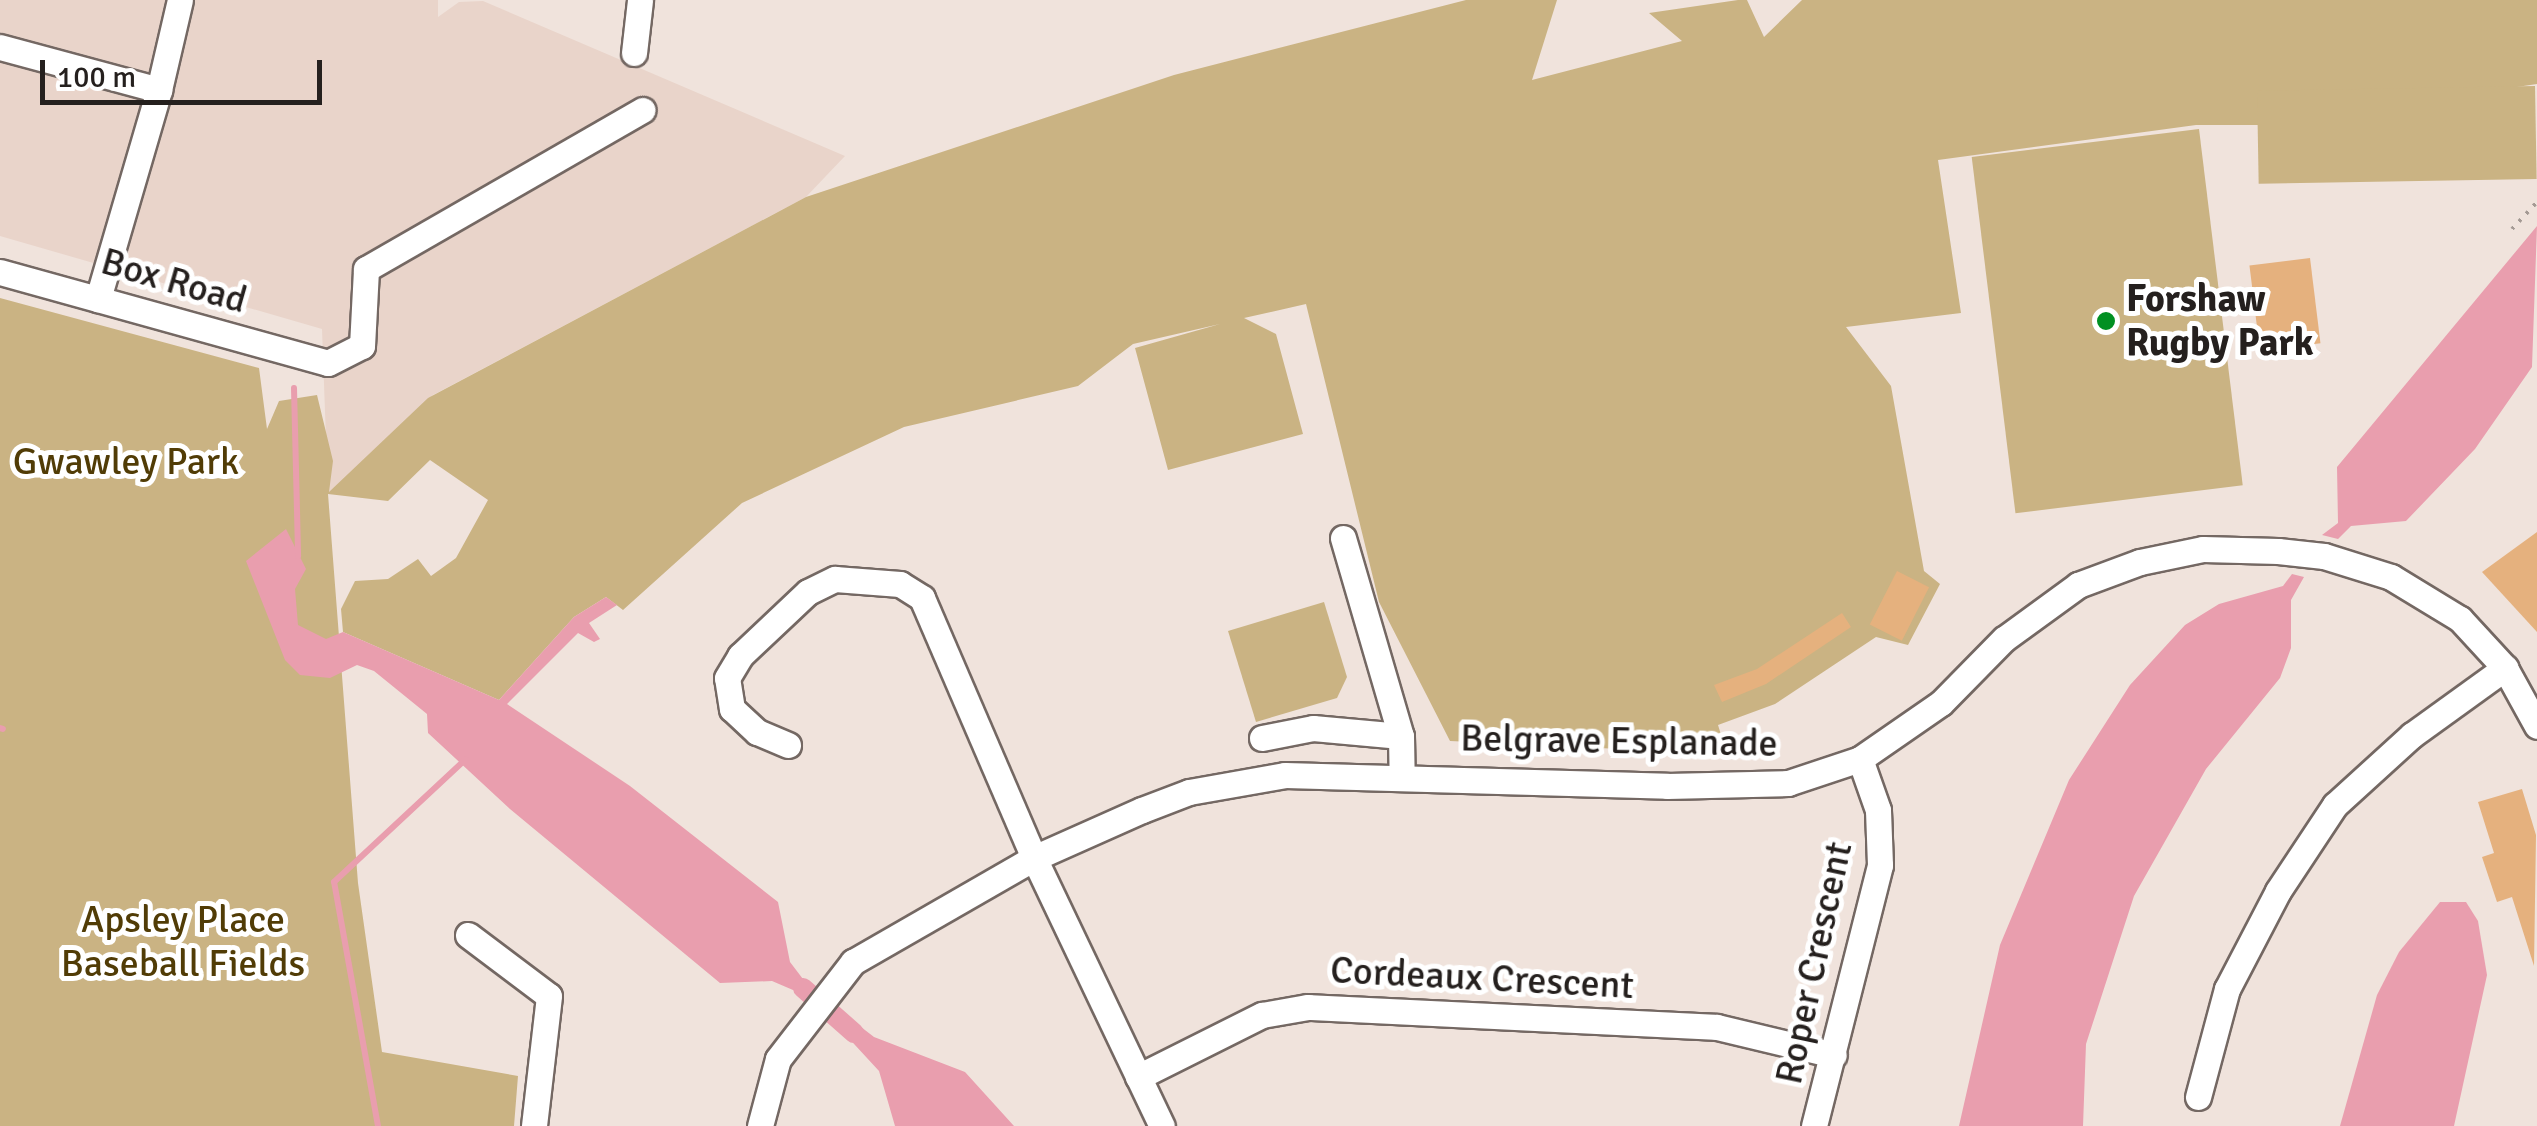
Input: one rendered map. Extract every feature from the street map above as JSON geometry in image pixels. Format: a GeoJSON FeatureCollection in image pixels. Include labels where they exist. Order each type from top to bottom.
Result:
{"type":"FeatureCollection","features":[{"type":"Feature","properties":{"kind":"street"},"geometry":{"type":"LineString","coordinates":[[98,299],[159,90],[180,0]]}},
{"type":"Feature","properties":{"kind":"street"},"geometry":{"type":"LineString","coordinates":[[634,53],[640,0]]}},
{"type":"Feature","properties":{"kind":"street"},"geometry":{"type":"LineString","coordinates":[[0,47],[159,90]]}},
{"type":"Feature","properties":{"kind":"street","name":"Box Road"},"geometry":{"type":"LineString","coordinates":[[0,272],[328,363],[362,346],[366,270],[643,110]]}},
{"type":"Feature","properties":{"kind":"street"},"geometry":{"type":"LineString","coordinates":[[1343,538],[1401,736],[1402,775]]}},
{"type":"Feature","properties":{"kind":"street","name":"Belgrave Esplanade"},"geometry":{"type":"LineString","coordinates":[[760,1126],[778,1060],[819,1001],[853,962],[1034,858],[1142,810],[1236,782],[1402,775],[1750,787],[1788,783],[1860,759],[1941,704],[2004,639],[2078,584],[2203,549],[2324,556],[2391,577],[2460,619],[2505,668],[2537,726]]}},
{"type":"Feature","properties":{"kind":"street"},"geometry":{"type":"LineString","coordinates":[[788,745],[739,720],[728,700],[731,667],[822,584],[850,578],[900,584],[928,606],[1034,858],[1162,1126]]}},
{"type":"Feature","properties":{"kind":"street"},"geometry":{"type":"LineString","coordinates":[[2198,1096],[2227,990],[2278,892],[2335,805],[2412,735],[2505,668]]}},
{"type":"Feature","properties":{"kind":"street"},"geometry":{"type":"LineString","coordinates":[[1262,738],[1328,728],[1401,736]]}},
{"type":"Feature","properties":{"kind":"street","name":"Roper Crescent"},"geometry":{"type":"LineString","coordinates":[[1814,1126],[1880,866],[1882,827],[1860,759]]}},
{"type":"Feature","properties":{"kind":"street"},"geometry":{"type":"LineString","coordinates":[[468,935],[548,996],[534,1126]]}},
{"type":"Feature","properties":{"kind":"street","name":"Cordeaux Crescent"},"geometry":{"type":"LineString","coordinates":[[1138,1077],[1262,1015],[1308,1008],[1717,1027],[1834,1054]]}},
{"type":"Feature","properties":{"kind":"path"},"geometry":{"type":"LineString","coordinates":[[2512,229],[2537,202]]}},
{"type":"Feature","properties":{"kind":"shaded area"},"geometry":{"type":"Polygon","coordinates":[[[0,0],[438,0],[438,17],[459,2],[483,1],[845,156],[806,197],[433,395],[328,494],[322,329],[0,236],[0,0]]]}},
{"type":"Feature","properties":{"kind":"shaded area"},"geometry":{"type":"Polygon","coordinates":[[[2537,226],[2532,367],[2475,449],[2406,521],[2351,526],[2338,539],[2322,535],[2338,523],[2337,467],[2537,226]]]}},
{"type":"Feature","properties":{"kind":"shaded area"},"geometry":{"type":"Polygon","coordinates":[[[286,529],[306,569],[295,589],[298,625],[326,639],[343,632],[499,700],[574,617],[606,597],[617,605],[589,623],[600,639],[594,642],[578,633],[507,704],[630,786],[778,902],[790,962],[806,983],[800,993],[772,981],[720,983],[510,809],[428,733],[427,714],[374,671],[357,665],[330,678],[300,675],[285,660],[246,561],[286,529]]]}},
{"type":"Feature","properties":{"kind":"shaded area"},"geometry":{"type":"Polygon","coordinates":[[[2292,574],[2304,577],[2291,600],[2291,648],[2280,678],[2206,769],[2134,896],[2086,1044],[2083,1126],[1959,1126],[2000,945],[2069,780],[2130,685],[2185,625],[2219,604],[2283,586],[2292,574]]]}},
{"type":"Feature","properties":{"kind":"shaded area"},"geometry":{"type":"Polygon","coordinates":[[[2440,902],[2466,902],[2478,921],[2487,975],[2454,1126],[2340,1126],[2377,995],[2399,952],[2440,902]]]}},
{"type":"Feature","properties":{"kind":"shaded area"},"geometry":{"type":"Polygon","coordinates":[[[839,1010],[874,1037],[965,1072],[1014,1126],[895,1126],[879,1071],[831,1019],[839,1010]]]}},
{"type":"Feature","properties":{"kind":"green space"},"geometry":{"type":"Polygon","coordinates":[[[1466,0],[1557,0],[1532,80],[1682,41],[1649,13],[1738,0],[1747,0],[1764,37],[1802,0],[2537,0],[2537,84],[2259,125],[2196,125],[1938,160],[1961,313],[1846,327],[1891,386],[1924,571],[1940,584],[1908,645],[1876,637],[1775,704],[1718,725],[1727,754],[1450,741],[1379,602],[1306,304],[1244,318],[1276,334],[1303,434],[1168,470],[1135,348],[1220,324],[1133,344],[1078,386],[904,427],[742,503],[623,610],[606,597],[574,617],[499,700],[343,632],[341,609],[355,581],[388,579],[418,559],[431,576],[456,558],[488,500],[430,460],[388,501],[328,494],[358,883],[382,1052],[518,1076],[514,1126],[0,1126],[0,298],[259,368],[267,429],[279,401],[317,395],[333,461],[329,492],[428,398],[806,197],[1174,75],[1466,0]]]}},
{"type":"Feature","properties":{"kind":"green space"},"geometry":{"type":"Polygon","coordinates":[[[2535,86],[2537,179],[2259,184],[2257,91],[2535,86]]]}},
{"type":"Feature","properties":{"kind":"green space","name":"Forshaw Rugby Park"},"geometry":{"type":"Polygon","coordinates":[[[2199,129],[2243,485],[2015,513],[1972,157],[2199,129]]]}},
{"type":"Feature","properties":{"kind":"green space"},"geometry":{"type":"Polygon","coordinates":[[[1324,602],[1347,677],[1337,698],[1256,722],[1228,631],[1324,602]]]}},
{"type":"Feature","properties":{"kind":"building"},"geometry":{"type":"Polygon","coordinates":[[[2310,258],[2320,343],[2260,351],[2249,265],[2310,258]]]}},
{"type":"Feature","properties":{"kind":"building"},"geometry":{"type":"Polygon","coordinates":[[[2537,532],[2537,632],[2482,572],[2537,532]]]}},
{"type":"Feature","properties":{"kind":"building"},"geometry":{"type":"Polygon","coordinates":[[[1897,571],[1929,587],[1902,641],[1870,624],[1897,571]]]}},
{"type":"Feature","properties":{"kind":"building"},"geometry":{"type":"Polygon","coordinates":[[[1842,613],[1851,627],[1766,684],[1722,702],[1714,685],[1757,669],[1842,613]]]}},
{"type":"Feature","properties":{"kind":"building"},"geometry":{"type":"Polygon","coordinates":[[[2522,789],[2536,835],[2534,966],[2512,897],[2497,902],[2482,857],[2494,853],[2478,802],[2522,789]]]}},
{"type":"Feature","properties":{"kind":"waterway"},"geometry":{"type":"LineString","coordinates":[[294,388],[298,556]]}},
{"type":"Feature","properties":{"kind":"waterway"},"geometry":{"type":"LineString","coordinates":[[378,1126],[334,882],[466,759]]}},
{"type":"Feature","properties":{"kind":"waterway"},"geometry":{"type":"LineString","coordinates":[[803,988],[854,1033]]}},
{"type":"Feature","properties":{"kind":"place","name":"Forshaw Rugby Park"},"geometry":{"type":"Point","coordinates":[2106,321]}},
{"type":"Feature","properties":{"kind":"park label","name":"Gwawley Park"},"geometry":{"type":"Point","coordinates":[126,462]}},
{"type":"Feature","properties":{"kind":"park label","name":"Apsley Place Baseball Fields"},"geometry":{"type":"Point","coordinates":[183,942]}}]}
